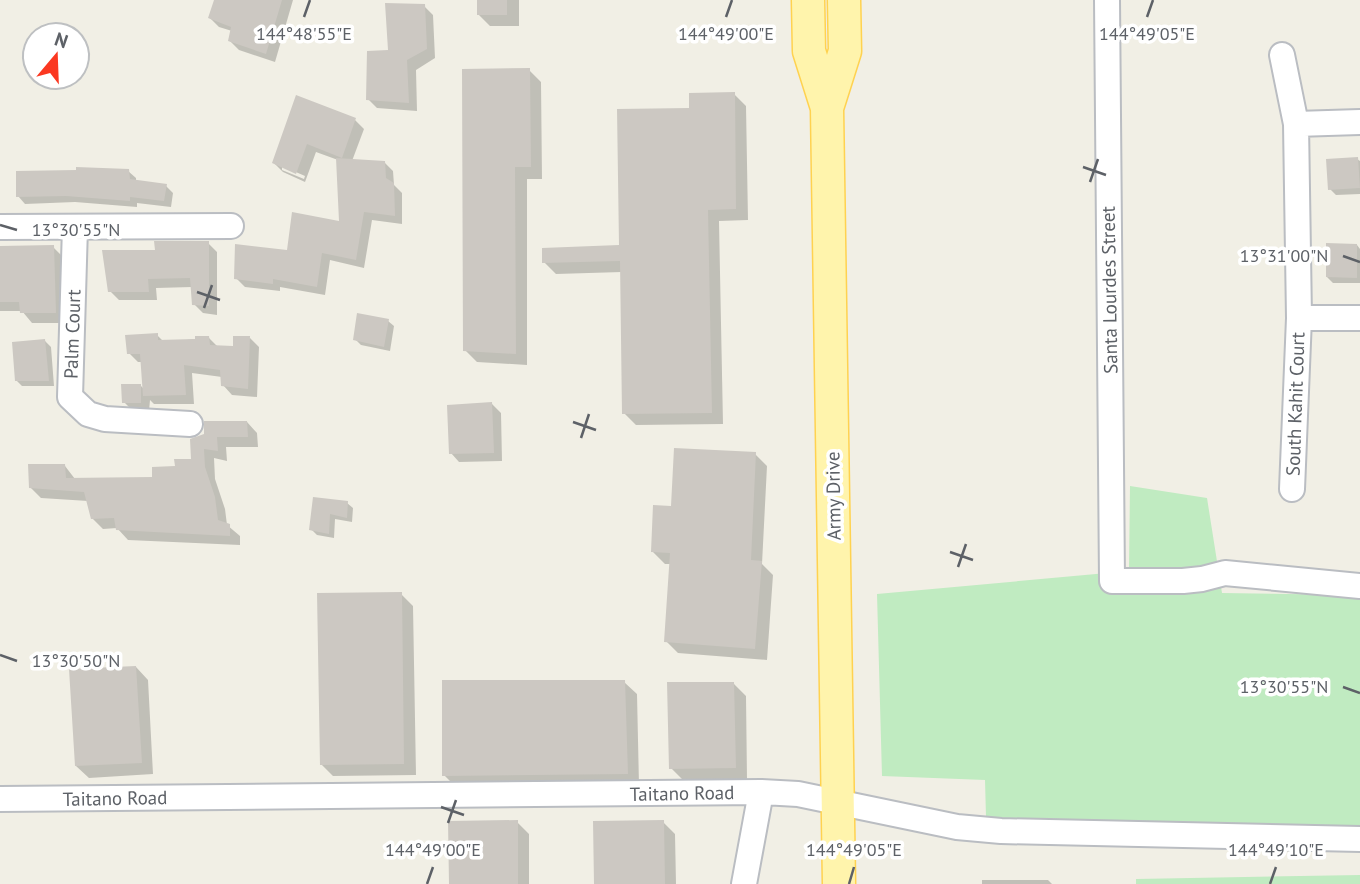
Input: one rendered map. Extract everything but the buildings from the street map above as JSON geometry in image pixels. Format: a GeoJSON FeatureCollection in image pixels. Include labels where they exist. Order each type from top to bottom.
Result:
{"type":"FeatureCollection","features":[{"type":"Feature","properties":{"kind":"main road","name":"Army Drive"},"geometry":{"type":"LineString","coordinates":[[808,0],[808,51],[827,108],[839,884]]}},
{"type":"Feature","properties":{"kind":"main road","name":"Army Drive"},"geometry":{"type":"LineString","coordinates":[[827,108],[845,51],[844,0]]}},
{"type":"Feature","properties":{"kind":"street","name":"Santa Lourdes Street"},"geometry":{"type":"LineString","coordinates":[[1107,0],[1112,581],[1202,579],[1225,573],[1360,586]]}},
{"type":"Feature","properties":{"kind":"street","name":"South Kahit Court"},"geometry":{"type":"LineString","coordinates":[[1282,55],[1296,124],[1298,318],[1293,489]]}},
{"type":"Feature","properties":{"kind":"street"},"geometry":{"type":"LineString","coordinates":[[1296,124],[1360,122]]}},
{"type":"Feature","properties":{"kind":"street"},"geometry":{"type":"LineString","coordinates":[[0,226],[231,226]]}},
{"type":"Feature","properties":{"kind":"street","name":"Palm Court"},"geometry":{"type":"LineString","coordinates":[[75,227],[70,397],[88,415],[105,419],[190,424]]}},
{"type":"Feature","properties":{"kind":"street"},"geometry":{"type":"LineString","coordinates":[[1298,318],[1360,318]]}},
{"type":"Feature","properties":{"kind":"street"},"geometry":{"type":"LineString","coordinates":[[744,884],[761,792]]}},
{"type":"Feature","properties":{"kind":"street","name":"Taitano Road"},"geometry":{"type":"LineString","coordinates":[[0,799],[761,792],[838,800],[923,821],[1001,831],[1360,839]]}},
{"type":"Feature","properties":{"kind":"green space"},"geometry":{"type":"Polygon","coordinates":[[[1130,486],[1207,498],[1222,593],[1360,595],[1360,829],[1163,827],[986,817],[985,780],[882,776],[877,594],[1129,571],[1130,486]]]}},
{"type":"Feature","properties":{"kind":"green space"},"geometry":{"type":"Polygon","coordinates":[[[1360,875],[1360,884],[1136,884],[1136,879],[1360,875]]]}}]}
